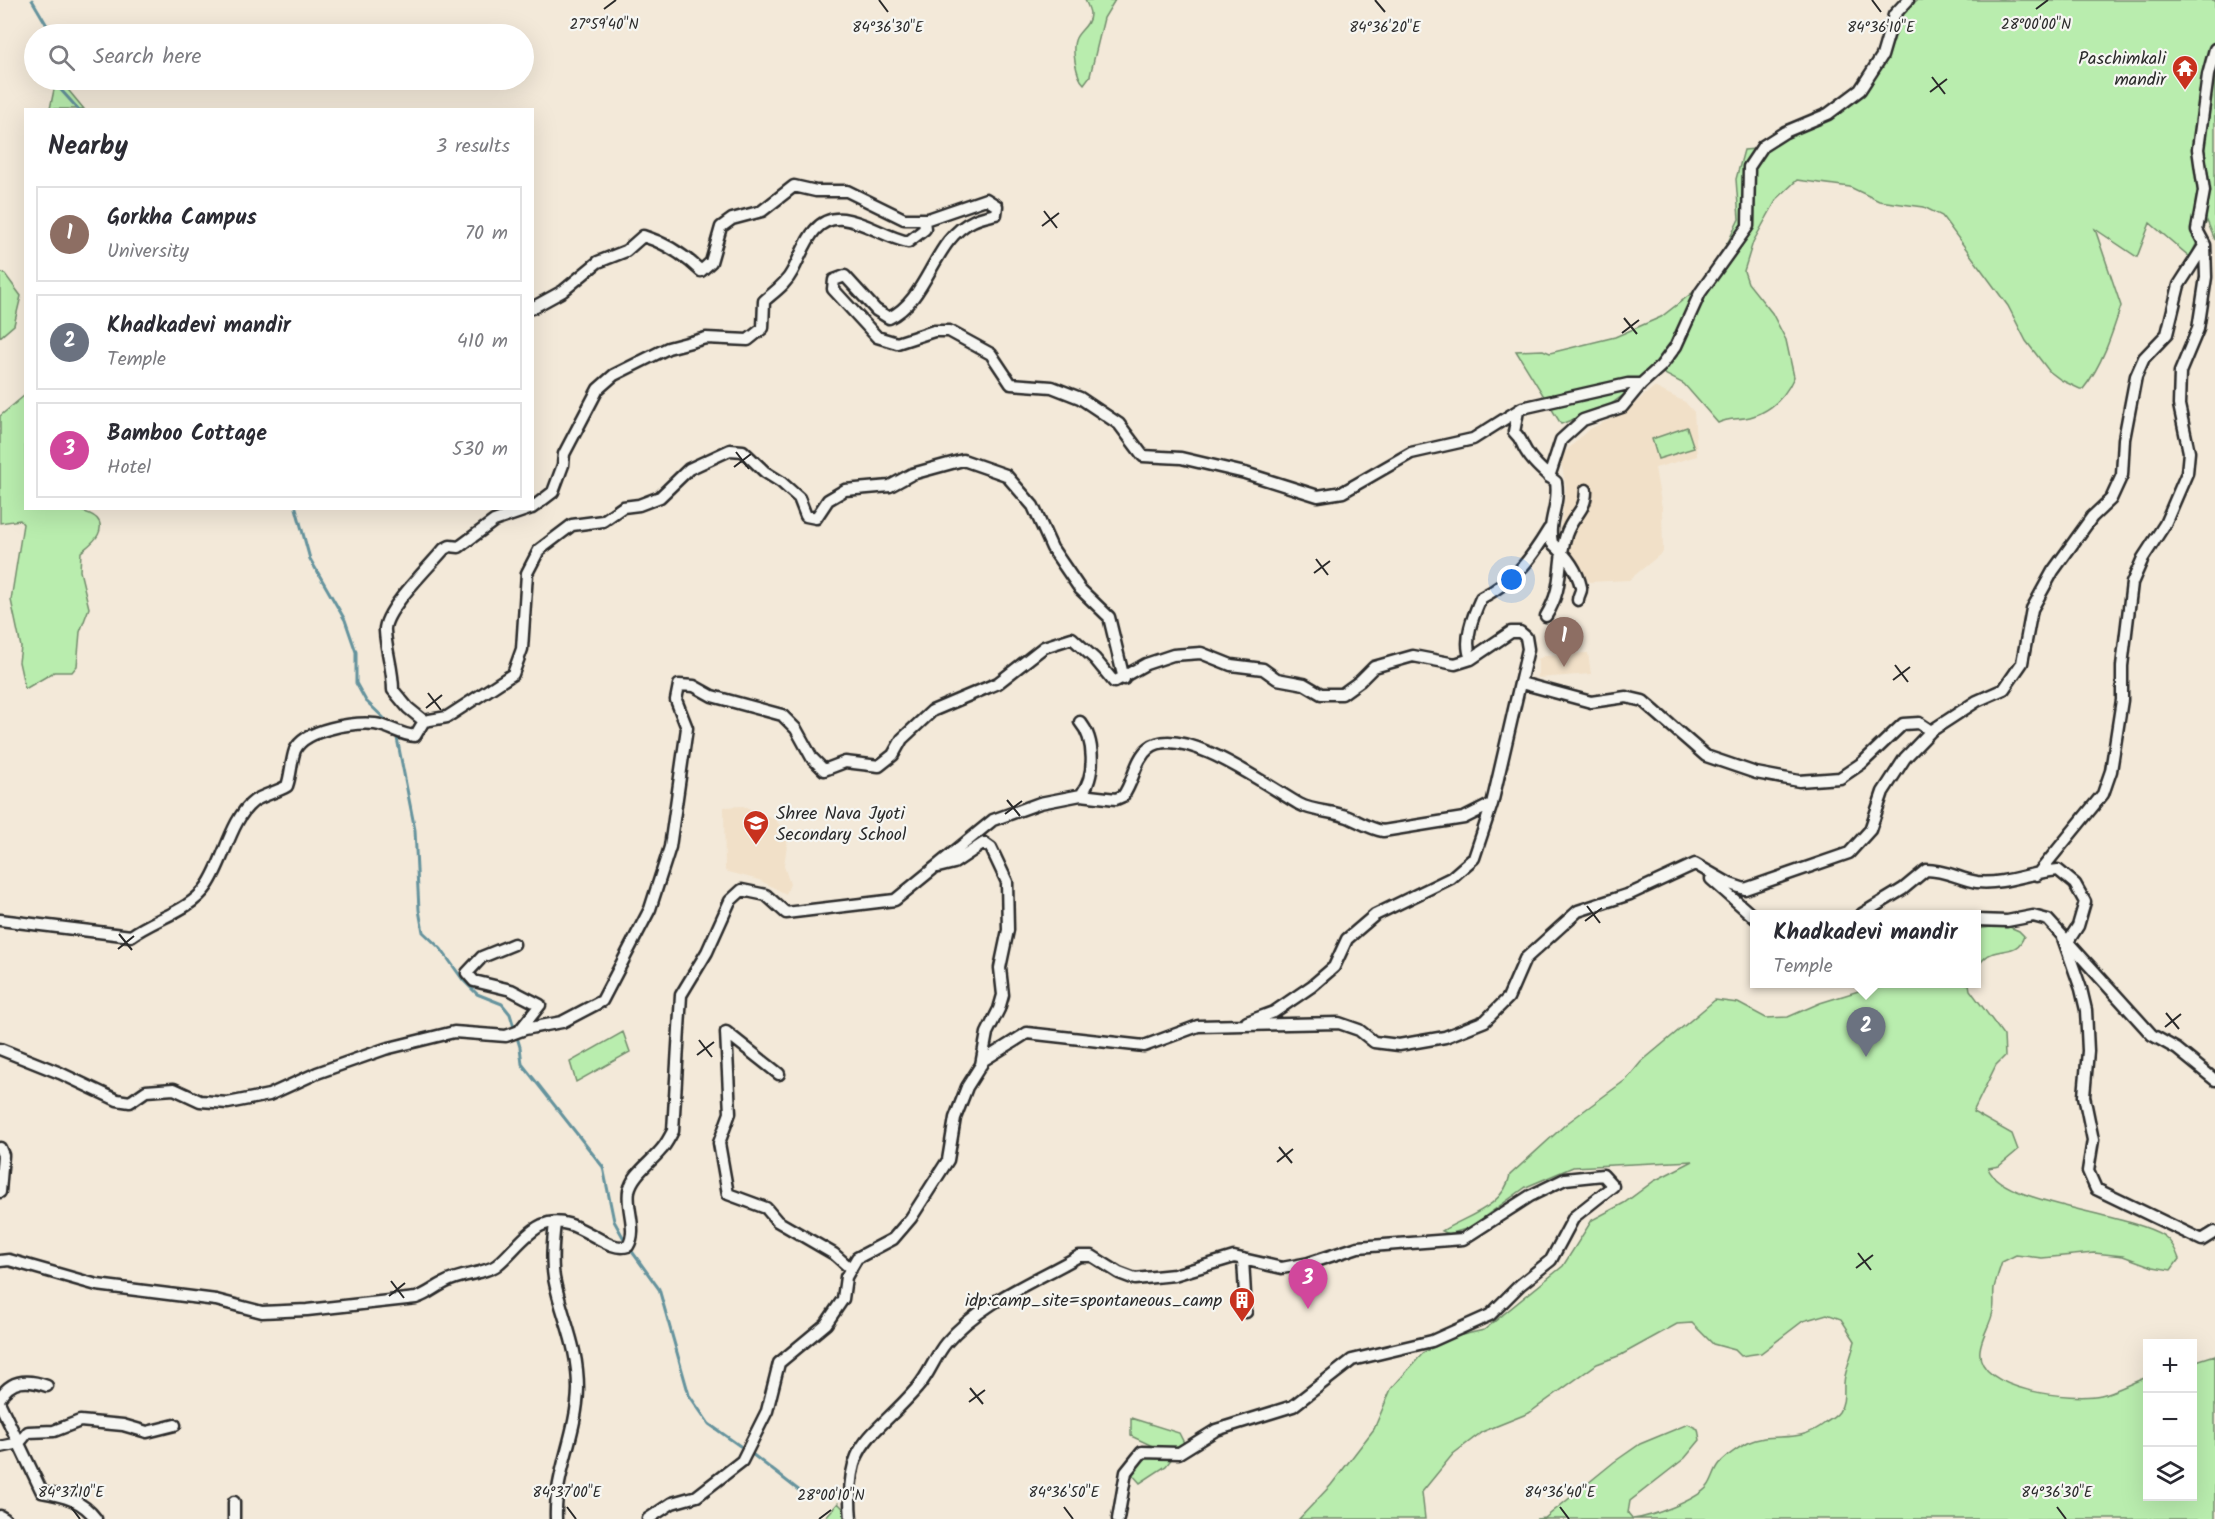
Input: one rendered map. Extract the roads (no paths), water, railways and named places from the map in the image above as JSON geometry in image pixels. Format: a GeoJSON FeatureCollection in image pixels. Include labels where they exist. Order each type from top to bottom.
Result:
{"type":"FeatureCollection","features":[{"type":"Feature","properties":{"kind":"street"},"geometry":{"type":"LineString","coordinates":[[1549,477],[1561,440],[1583,420],[1622,407],[1641,384],[1661,366],[1676,346],[1700,293],[1748,226],[1749,167],[1763,146],[1785,132],[1828,114],[1860,90],[1882,56],[1894,15],[1908,0]]}},
{"type":"Feature","properties":{"kind":"street"},"geometry":{"type":"LineString","coordinates":[[2038,873],[2103,794],[2111,771],[2122,700],[2122,666],[2132,583],[2143,558],[2165,524],[2187,473],[2189,452],[2179,405],[2180,372],[2198,329],[2206,277],[2205,245],[2197,230],[2204,191],[2198,149],[2208,75],[2215,50]]}},
{"type":"Feature","properties":{"kind":"street"},"geometry":{"type":"LineString","coordinates":[[534,307],[563,291],[598,262],[626,251],[643,236],[659,241],[686,256],[701,271],[711,262],[715,239],[721,227],[732,219],[762,210],[794,186],[816,191],[847,191],[904,219],[924,220],[986,199],[998,206],[996,214],[972,221],[955,235],[904,311],[890,318],[876,310],[845,276],[834,280],[833,289],[878,337],[897,343],[934,331],[949,331],[991,354],[1011,384],[1052,387],[1080,398],[1119,424],[1143,456],[1181,458],[1245,473],[1269,483],[1318,496],[1343,492],[1411,453],[1473,439],[1518,411],[1628,384],[1641,384]]}},
{"type":"Feature","properties":{"kind":"street"},"geometry":{"type":"LineString","coordinates":[[534,506],[553,492],[563,465],[564,454],[591,400],[598,389],[614,375],[668,348],[706,338],[748,340],[756,336],[763,328],[764,301],[792,272],[808,236],[828,222],[840,219],[852,221],[908,242],[925,229],[924,220]]}},
{"type":"Feature","properties":{"kind":"street"},"geometry":{"type":"LineString","coordinates":[[1695,864],[1730,884],[1745,889],[1849,853],[1870,830],[1883,792],[1905,758],[1931,731],[1977,701],[2004,689],[2022,663],[2032,609],[2054,571],[2085,526],[2111,499],[2122,475],[2124,439],[2136,376],[2144,358],[2167,334],[2179,285],[2205,245]]}},
{"type":"Feature","properties":{"kind":"street"},"geometry":{"type":"LineString","coordinates":[[1471,659],[1468,651],[1469,640],[1473,616],[1480,598],[1505,585],[1528,563],[1549,529],[1557,508],[1556,482],[1530,457],[1525,450],[1523,439],[1514,432],[1518,411]]}},
{"type":"Feature","properties":{"kind":"street"},"geometry":{"type":"LineString","coordinates":[[526,510],[494,521],[459,547],[450,546],[444,549],[395,607],[384,628],[393,669],[393,690],[408,708],[424,721],[447,717],[513,674],[522,649],[527,573],[539,550],[572,525],[603,521],[623,507],[639,505],[660,497],[689,469],[730,450],[743,451],[799,498],[806,516],[816,518],[828,500],[845,489],[890,486],[912,474],[963,460],[1006,475],[1033,506],[1052,548],[1080,589],[1108,617],[1124,679]]}},
{"type":"Feature","properties":{"kind":"street"},"geometry":{"type":"LineString","coordinates":[[1546,616],[1557,598],[1562,552],[1572,520],[1586,504],[1586,490]]}},
{"type":"Feature","properties":{"kind":"street"},"geometry":{"type":"LineString","coordinates":[[1549,529],[1552,543],[1572,564],[1581,588],[1578,600]]}},
{"type":"Feature","properties":{"kind":"street"},"geometry":{"type":"LineString","coordinates":[[0,1049],[60,1073],[117,1100],[130,1102],[147,1091],[174,1089],[200,1101],[228,1103],[269,1095],[336,1066],[385,1049],[454,1032],[506,1036],[562,1022],[602,1001],[650,909],[670,847],[687,728],[676,700],[679,686],[694,686],[712,696],[782,715],[796,729],[812,758],[824,770],[845,762],[879,766],[893,755],[902,739],[932,711],[998,683],[1044,647],[1072,638],[1095,659],[1114,682],[1124,679],[1146,664],[1173,656],[1201,653],[1231,665],[1263,669],[1277,679],[1304,684],[1321,694],[1342,694],[1374,667],[1413,656],[1455,664],[1471,659],[1511,632],[1520,632],[1526,637],[1528,649],[1492,804],[1474,858],[1452,878],[1375,915],[1347,939],[1334,967],[1312,987],[1274,1012],[1229,1026]]}},
{"type":"Feature","properties":{"kind":"street"},"geometry":{"type":"LineString","coordinates":[[1521,683],[1592,702],[1626,697],[1643,701],[1706,756],[1756,773],[1799,782],[1840,778],[1862,763],[1903,724],[1919,723],[1931,731]]}},
{"type":"Feature","properties":{"kind":"street"},"geometry":{"type":"LineString","coordinates":[[0,920],[131,936],[151,922],[190,904],[207,886],[244,810],[256,800],[287,786],[294,752],[302,740],[326,730],[353,724],[378,724],[403,735],[415,736],[424,721]]}},
{"type":"Feature","properties":{"kind":"street"},"geometry":{"type":"LineString","coordinates":[[1080,722],[1089,732],[1091,759],[1088,786],[1081,795]]}},
{"type":"Feature","properties":{"kind":"street"},"geometry":{"type":"LineString","coordinates":[[0,1261],[9,1260],[97,1285],[216,1300],[262,1312],[307,1310],[416,1298],[430,1293],[445,1282],[495,1267],[541,1226],[555,1223],[569,1224],[621,1248],[628,1246],[631,1241],[629,1189],[641,1170],[662,1149],[673,1131],[681,995],[707,952],[730,901],[742,890],[766,895],[786,913],[895,900],[993,820],[1040,803],[1081,795],[1116,799],[1123,796],[1140,760],[1150,747],[1177,741],[1238,766],[1302,806],[1347,817],[1374,830],[1383,831],[1464,818],[1492,804]]}},
{"type":"Feature","properties":{"kind":"street"},"geometry":{"type":"LineString","coordinates":[[935,868],[954,863],[984,843],[991,849],[1007,882],[1008,930],[1000,968],[1003,995],[987,1033],[981,1065]]}},
{"type":"Feature","properties":{"kind":"street"},"geometry":{"type":"LineString","coordinates":[[1695,864],[1750,914]]}},
{"type":"Feature","properties":{"kind":"street"},"geometry":{"type":"LineString","coordinates":[[648,1519],[672,1503],[697,1496],[742,1461],[767,1411],[779,1363],[826,1324],[843,1299],[846,1277],[857,1258],[893,1239],[911,1218],[948,1160],[955,1118],[967,1087],[984,1060],[1026,1033],[1144,1046],[1198,1026],[1339,1023],[1359,1030],[1374,1042],[1399,1045],[1445,1037],[1485,1021],[1508,998],[1525,959],[1578,911],[1630,894],[1695,864]]}},
{"type":"Feature","properties":{"kind":"street"},"geometry":{"type":"LineString","coordinates":[[1870,910],[1903,889],[1926,870],[1944,870],[1977,882],[2058,870],[2075,884],[2085,902],[2078,926],[2065,941]]}},
{"type":"Feature","properties":{"kind":"street"},"geometry":{"type":"LineString","coordinates":[[1981,920],[2007,921],[2033,916],[2048,920],[2152,1035],[2177,1049],[2215,1080]]}},
{"type":"Feature","properties":{"kind":"street"},"geometry":{"type":"LineString","coordinates":[[2065,941],[2086,1010],[2088,1051],[2084,1096],[2093,1140],[2088,1171],[2096,1189],[2202,1240],[2215,1232]]}},
{"type":"Feature","properties":{"kind":"street"},"geometry":{"type":"LineString","coordinates":[[514,944],[482,957],[467,973],[474,981],[511,990],[540,1005],[520,1031]]}},
{"type":"Feature","properties":{"kind":"street"},"geometry":{"type":"LineString","coordinates":[[779,1074],[726,1032],[730,1113],[719,1143],[728,1194],[766,1208],[777,1221],[826,1249],[851,1269]]}},
{"type":"Feature","properties":{"kind":"street"},"geometry":{"type":"LineString","coordinates":[[0,1148],[3,1155],[0,1192]]}},
{"type":"Feature","properties":{"kind":"street"},"geometry":{"type":"LineString","coordinates":[[852,1519],[850,1476],[855,1458],[863,1443],[918,1387],[946,1343],[999,1299],[1079,1256],[1092,1256],[1119,1273],[1135,1279],[1174,1275],[1234,1257],[1281,1268],[1309,1263],[1358,1247],[1463,1239],[1530,1196],[1565,1179],[1603,1175],[1612,1186],[1574,1217],[1551,1260],[1520,1285],[1490,1315],[1432,1341],[1352,1360],[1293,1406],[1216,1430],[1179,1453],[1142,1452],[1126,1472],[1118,1519]]}},
{"type":"Feature","properties":{"kind":"street"},"geometry":{"type":"LineString","coordinates":[[555,1223],[552,1251],[554,1277],[576,1348],[578,1390],[572,1439],[555,1501],[556,1519]]}},
{"type":"Feature","properties":{"kind":"street"},"geometry":{"type":"LineString","coordinates":[[1243,1259],[1246,1312]]}},
{"type":"Feature","properties":{"kind":"street"},"geometry":{"type":"LineString","coordinates":[[0,1398],[4,1391],[19,1381],[30,1381],[47,1386]]}},
{"type":"Feature","properties":{"kind":"street"},"geometry":{"type":"LineString","coordinates":[[0,1404],[42,1492],[71,1497],[90,1510],[96,1519]]}},
{"type":"Feature","properties":{"kind":"street"},"geometry":{"type":"LineString","coordinates":[[0,1448],[19,1443],[28,1432],[54,1431],[80,1421],[123,1425],[147,1432],[175,1425]]}},
{"type":"Feature","properties":{"kind":"street"},"geometry":{"type":"LineString","coordinates":[[234,1502],[234,1519]]}},
{"type":"Feature","properties":{"kind":"street"},"geometry":{"type":"LineString","coordinates":[[0,1516],[5,1519]]}},
{"type":"Feature","properties":{"kind":"waterway"},"geometry":{"type":"LineString","coordinates":[[32,0],[46,24]]}},
{"type":"Feature","properties":{"kind":"waterway"},"geometry":{"type":"LineString","coordinates":[[61,90],[77,108]]}},
{"type":"Feature","properties":{"kind":"waterway"},"geometry":{"type":"LineString","coordinates":[[297,510],[310,559],[345,620],[356,652],[356,683],[366,701],[391,725]]}},
{"type":"Feature","properties":{"kind":"waterway"},"geometry":{"type":"LineString","coordinates":[[396,733],[415,830],[419,910],[423,932],[441,949],[463,980],[477,994],[502,1004],[510,1014],[520,1047],[522,1064],[603,1167],[614,1221],[628,1246],[659,1289],[689,1395],[709,1424],[740,1446]]}},
{"type":"Feature","properties":{"kind":"waterway"},"geometry":{"type":"LineString","coordinates":[[752,1454],[801,1492]]}},
{"type":"Feature","properties":{"kind":"place","name":"Paschimkali mandir"},"geometry":{"type":"Point","coordinates":[2185,91]}},
{"type":"Feature","properties":{"kind":"place","name":"Gorkha Campus"},"geometry":{"type":"Point","coordinates":[1564,667]}},
{"type":"Feature","properties":{"kind":"place","name":"Shree Nava Jyoti Secondary School"},"geometry":{"type":"Point","coordinates":[756,846]}},
{"type":"Feature","properties":{"kind":"place","name":"Khadkadevi mandir"},"geometry":{"type":"Point","coordinates":[1866,1057]}},
{"type":"Feature","properties":{"kind":"place","name":"Bamboo Cottage"},"geometry":{"type":"Point","coordinates":[1308,1309]}},
{"type":"Feature","properties":{"kind":"place","name":"idp:camp_site=spontaneous_camp"},"geometry":{"type":"Point","coordinates":[1242,1323]}}]}
